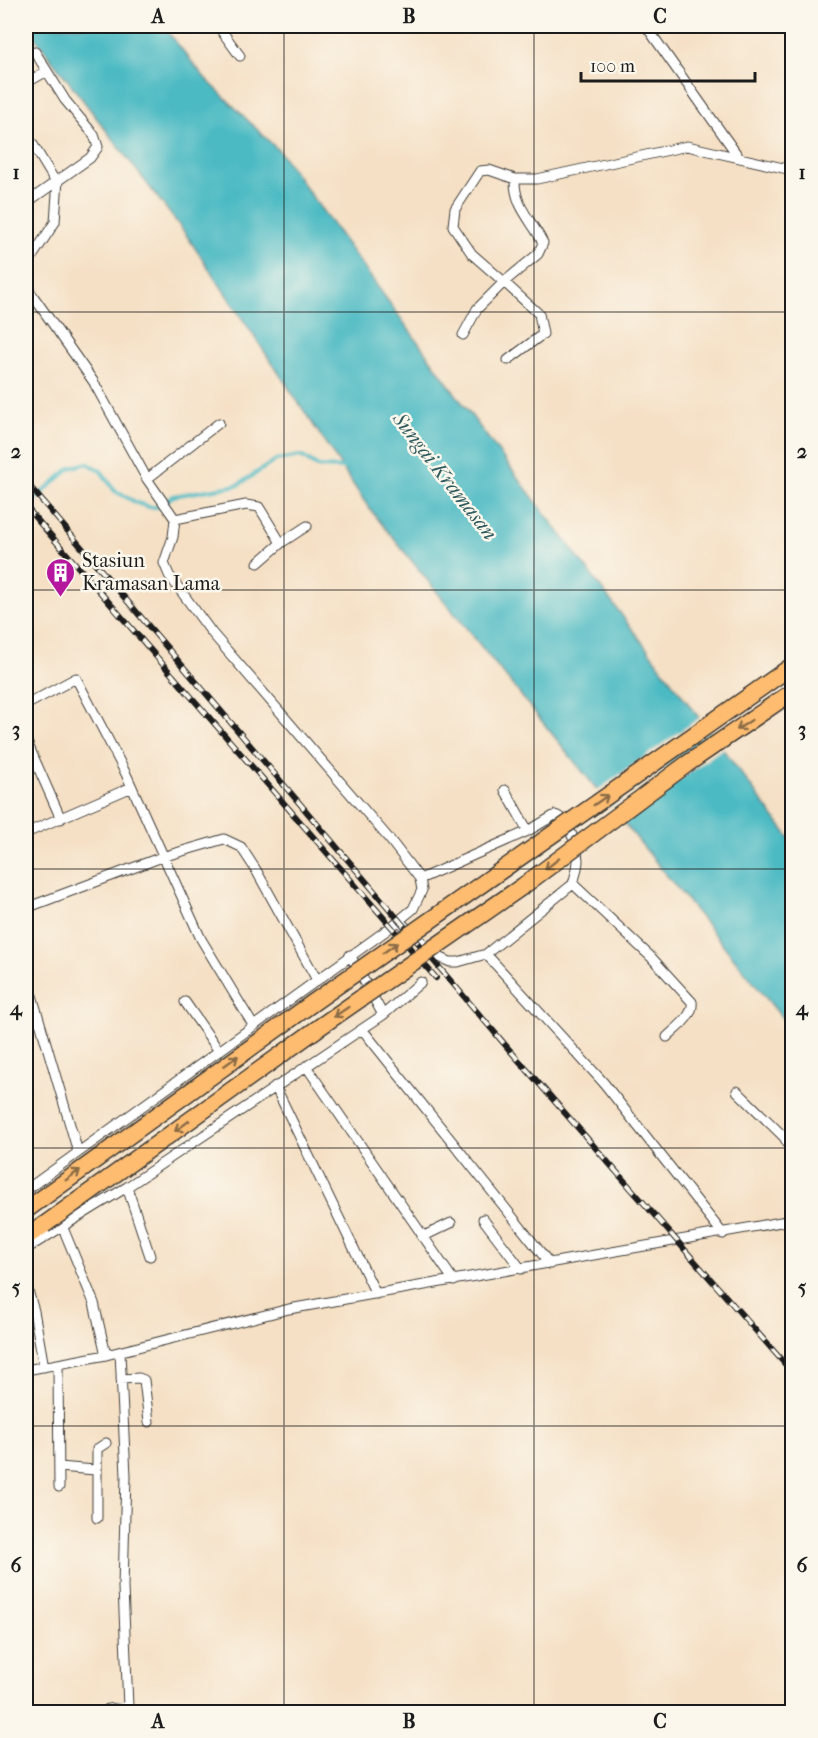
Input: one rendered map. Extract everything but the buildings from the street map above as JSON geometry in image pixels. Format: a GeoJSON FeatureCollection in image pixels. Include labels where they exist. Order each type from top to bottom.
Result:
{"type":"FeatureCollection","features":[{"type":"Feature","properties":{"kind":"highway"},"geometry":{"type":"LineString","coordinates":[[26,1210],[304,1008],[792,666]]}},
{"type":"Feature","properties":{"kind":"highway"},"geometry":{"type":"LineString","coordinates":[[26,1237],[321,1026],[523,886],[687,764],[792,692]]}},
{"type":"Feature","properties":{"kind":"street"},"geometry":{"type":"LineString","coordinates":[[218,26],[240,56]]}},
{"type":"Feature","properties":{"kind":"street"},"geometry":{"type":"LineString","coordinates":[[646,26],[738,156]]}},
{"type":"Feature","properties":{"kind":"street"},"geometry":{"type":"LineString","coordinates":[[26,203],[97,152],[97,138],[72,110],[35,52]]}},
{"type":"Feature","properties":{"kind":"street"},"geometry":{"type":"LineString","coordinates":[[26,83],[47,71]]}},
{"type":"Feature","properties":{"kind":"street"},"geometry":{"type":"LineString","coordinates":[[26,133],[56,180],[56,222],[26,266]]}},
{"type":"Feature","properties":{"kind":"street"},"geometry":{"type":"LineString","coordinates":[[508,360],[543,333],[542,320],[532,305],[472,254],[455,231],[452,218],[480,171],[489,170],[515,179],[537,179],[687,146],[792,170]]}},
{"type":"Feature","properties":{"kind":"street"},"geometry":{"type":"LineString","coordinates":[[463,335],[477,309],[504,282],[538,254],[543,243],[518,203],[514,193],[515,179]]}},
{"type":"Feature","properties":{"kind":"street"},"geometry":{"type":"LineString","coordinates":[[26,286],[93,381],[147,478],[175,519],[164,562],[169,575],[212,633],[391,841],[420,879],[422,890],[413,909],[399,921],[26,1190]]}},
{"type":"Feature","properties":{"kind":"street"},"geometry":{"type":"LineString","coordinates":[[147,478],[219,423]]}},
{"type":"Feature","properties":{"kind":"street"},"geometry":{"type":"LineString","coordinates":[[175,519],[253,504],[264,512],[281,543]]}},
{"type":"Feature","properties":{"kind":"street"},"geometry":{"type":"LineString","coordinates":[[258,563],[281,543],[307,526]]}},
{"type":"Feature","properties":{"kind":"street"},"geometry":{"type":"LineString","coordinates":[[26,705],[75,678],[132,787],[201,939],[254,1025]]}},
{"type":"Feature","properties":{"kind":"street"},"geometry":{"type":"LineString","coordinates":[[26,740],[61,819]]}},
{"type":"Feature","properties":{"kind":"street"},"geometry":{"type":"LineString","coordinates":[[26,833],[132,787]]}},
{"type":"Feature","properties":{"kind":"street"},"geometry":{"type":"LineString","coordinates":[[505,790],[528,831]]}},
{"type":"Feature","properties":{"kind":"street"},"geometry":{"type":"LineString","coordinates":[[399,921],[443,960],[458,962],[486,954],[573,884],[578,858],[574,843],[560,816],[555,815],[528,831],[420,879]]}},
{"type":"Feature","properties":{"kind":"street"},"geometry":{"type":"LineString","coordinates":[[26,908],[162,857],[224,839],[241,848],[317,980]]}},
{"type":"Feature","properties":{"kind":"street"},"geometry":{"type":"LineString","coordinates":[[573,884],[651,957],[693,1002],[693,1009],[689,1015],[667,1037]]}},
{"type":"Feature","properties":{"kind":"street"},"geometry":{"type":"LineString","coordinates":[[486,954],[603,1082],[723,1234]]}},
{"type":"Feature","properties":{"kind":"street"},"geometry":{"type":"LineString","coordinates":[[350,955],[382,1015]]}},
{"type":"Feature","properties":{"kind":"street"},"geometry":{"type":"LineString","coordinates":[[26,975],[78,1152]]}},
{"type":"Feature","properties":{"kind":"street"},"geometry":{"type":"LineString","coordinates":[[26,1249],[127,1187],[362,1029],[421,982]]}},
{"type":"Feature","properties":{"kind":"street"},"geometry":{"type":"LineString","coordinates":[[185,1002],[219,1050]]}},
{"type":"Feature","properties":{"kind":"street"},"geometry":{"type":"LineString","coordinates":[[26,1025],[38,1019]]}},
{"type":"Feature","properties":{"kind":"street"},"geometry":{"type":"LineString","coordinates":[[362,1029],[550,1264]]}},
{"type":"Feature","properties":{"kind":"street"},"geometry":{"type":"LineString","coordinates":[[306,1066],[454,1281]]}},
{"type":"Feature","properties":{"kind":"street"},"geometry":{"type":"LineString","coordinates":[[275,1086],[376,1294]]}},
{"type":"Feature","properties":{"kind":"street"},"geometry":{"type":"LineString","coordinates":[[737,1091],[784,1137],[792,1150]]}},
{"type":"Feature","properties":{"kind":"street"},"geometry":{"type":"LineString","coordinates":[[127,1187],[150,1256]]}},
{"type":"Feature","properties":{"kind":"street"},"geometry":{"type":"LineString","coordinates":[[483,1219],[521,1269]]}},
{"type":"Feature","properties":{"kind":"street"},"geometry":{"type":"LineString","coordinates":[[26,1370],[120,1352],[289,1309],[792,1220]]}},
{"type":"Feature","properties":{"kind":"street"},"geometry":{"type":"LineString","coordinates":[[422,1237],[451,1223]]}},
{"type":"Feature","properties":{"kind":"street"},"geometry":{"type":"LineString","coordinates":[[63,1228],[94,1303],[106,1355]]}},
{"type":"Feature","properties":{"kind":"street"},"geometry":{"type":"LineString","coordinates":[[26,1284],[34,1311],[44,1367]]}},
{"type":"Feature","properties":{"kind":"street"},"geometry":{"type":"LineString","coordinates":[[108,1709],[128,1707],[123,1587],[126,1476],[120,1352]]}},
{"type":"Feature","properties":{"kind":"street"},"geometry":{"type":"LineString","coordinates":[[58,1365],[59,1487]]}},
{"type":"Feature","properties":{"kind":"street"},"geometry":{"type":"LineString","coordinates":[[121,1379],[144,1380],[149,1422]]}},
{"type":"Feature","properties":{"kind":"street"},"geometry":{"type":"LineString","coordinates":[[97,1518],[98,1447],[106,1443]]}},
{"type":"Feature","properties":{"kind":"street"},"geometry":{"type":"LineString","coordinates":[[59,1467],[96,1470]]}},
{"type":"Feature","properties":{"kind":"water","name":"Sungai Kramasan"},"geometry":{"type":"Polygon","coordinates":[[[26,26],[163,26],[205,78],[279,151],[479,426],[792,841],[792,1030],[369,508],[185,233],[26,26]]]}},
{"type":"Feature","properties":{"kind":"pier"},"geometry":{"type":"Polygon","coordinates":[[[703,715],[713,728],[604,806],[594,793],[703,715]]]}},
{"type":"Feature","properties":{"kind":"pier"},"geometry":{"type":"Polygon","coordinates":[[[715,731],[726,746],[619,824],[607,809],[715,731]]]}},
{"type":"Feature","properties":{"kind":"waterway"},"geometry":{"type":"LineString","coordinates":[[26,507],[70,468],[87,463],[101,471],[115,491],[149,507],[159,507],[173,496],[238,485],[276,460],[301,456],[318,467],[346,468]]}},
{"type":"Feature","properties":{"kind":"railway"},"geometry":{"type":"LineString","coordinates":[[26,482],[507,1047],[792,1372]]}},
{"type":"Feature","properties":{"kind":"railway"},"geometry":{"type":"LineString","coordinates":[[26,507],[436,978]]}},
{"type":"Feature","properties":{"kind":"place","name":"Stasiun Kramasan Lama"},"geometry":{"type":"Point","coordinates":[61,598]}}]}
